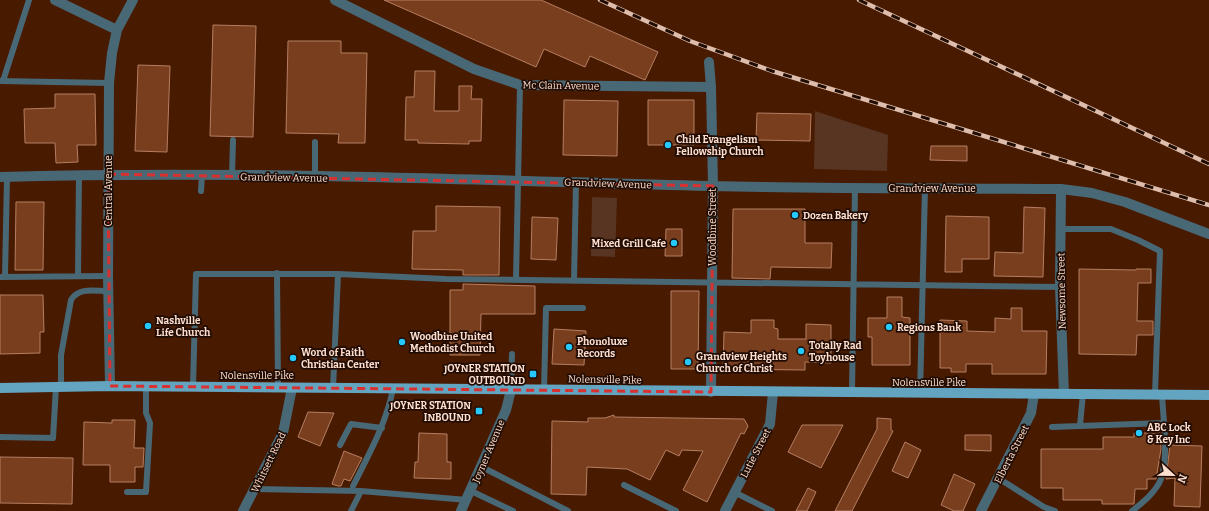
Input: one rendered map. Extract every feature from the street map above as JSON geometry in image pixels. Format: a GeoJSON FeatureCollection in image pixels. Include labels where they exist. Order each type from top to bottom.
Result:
{"type":"FeatureCollection","features":[{"type":"Feature","properties":{"kind":"main road","name":"Nolensville Pike"},"geometry":{"type":"LineString","coordinates":[[0,388],[110,386],[920,394],[1209,394]]}},
{"type":"Feature","properties":{"kind":"street"},"geometry":{"type":"LineString","coordinates":[[55,0],[117,30]]}},
{"type":"Feature","properties":{"kind":"street","name":"Central Avenue"},"geometry":{"type":"LineString","coordinates":[[110,386],[108,291],[109,83],[112,53],[117,30],[132,0]]}},
{"type":"Feature","properties":{"kind":"street","name":"Mc Clain Avenue"},"geometry":{"type":"LineString","coordinates":[[335,0],[474,69],[520,85],[711,87]]}},
{"type":"Feature","properties":{"kind":"street","name":"Woodbine Street"},"geometry":{"type":"LineString","coordinates":[[709,62],[711,87],[712,186],[711,392]]}},
{"type":"Feature","properties":{"kind":"street","name":"Grandview Avenue"},"geometry":{"type":"LineString","coordinates":[[4,177],[108,174],[202,175],[517,180],[712,186],[1061,189],[1092,192],[1125,202],[1209,234]]}},
{"type":"Feature","properties":{"kind":"street","name":"Newsome Street"},"geometry":{"type":"LineString","coordinates":[[1061,189],[1060,287],[1064,394]]}},
{"type":"Feature","properties":{"kind":"street","name":"Whitsett Road"},"geometry":{"type":"LineString","coordinates":[[243,511],[283,433],[292,388]]}},
{"type":"Feature","properties":{"kind":"street","name":"Joyner Avenue"},"geometry":{"type":"LineString","coordinates":[[461,511],[482,467],[506,410],[512,390]]}},
{"type":"Feature","properties":{"kind":"street","name":"Lutie Street"},"geometry":{"type":"LineString","coordinates":[[725,511],[770,424],[773,392]]}},
{"type":"Feature","properties":{"kind":"street","name":"Elberta Street"},"geometry":{"type":"LineString","coordinates":[[981,511],[1031,413],[1034,394]]}},
{"type":"Feature","properties":{"kind":"lane"},"geometry":{"type":"LineString","coordinates":[[29,0],[1,81],[109,83]]}},
{"type":"Feature","properties":{"kind":"lane"},"geometry":{"type":"LineString","coordinates":[[516,280],[520,85]]}},
{"type":"Feature","properties":{"kind":"lane"},"geometry":{"type":"LineString","coordinates":[[232,176],[233,140]]}},
{"type":"Feature","properties":{"kind":"lane"},"geometry":{"type":"LineString","coordinates":[[315,142],[315,177]]}},
{"type":"Feature","properties":{"kind":"lane"},"geometry":{"type":"LineString","coordinates":[[78,175],[78,276]]}},
{"type":"Feature","properties":{"kind":"lane"},"geometry":{"type":"LineString","coordinates":[[201,191],[202,175]]}},
{"type":"Feature","properties":{"kind":"lane"},"geometry":{"type":"LineString","coordinates":[[4,177],[2,277],[108,276]]}},
{"type":"Feature","properties":{"kind":"lane"},"geometry":{"type":"LineString","coordinates":[[574,281],[576,182]]}},
{"type":"Feature","properties":{"kind":"lane"},"geometry":{"type":"LineString","coordinates":[[852,393],[855,187]]}},
{"type":"Feature","properties":{"kind":"lane"},"geometry":{"type":"LineString","coordinates":[[920,394],[925,188]]}},
{"type":"Feature","properties":{"kind":"lane"},"geometry":{"type":"LineString","coordinates":[[1061,229],[1111,229],[1160,251],[1159,394],[1164,423],[1165,445],[1161,478],[1157,486],[1143,502],[1132,511]]}},
{"type":"Feature","properties":{"kind":"lane"},"geometry":{"type":"LineString","coordinates":[[194,387],[196,274],[277,273],[446,279],[1060,287]]}},
{"type":"Feature","properties":{"kind":"lane"},"geometry":{"type":"LineString","coordinates":[[277,273],[278,388]]}},
{"type":"Feature","properties":{"kind":"lane"},"geometry":{"type":"LineString","coordinates":[[333,388],[338,274]]}},
{"type":"Feature","properties":{"kind":"lane"},"geometry":{"type":"LineString","coordinates":[[0,437],[54,438],[61,355],[71,300],[75,293],[83,290],[108,291]]}},
{"type":"Feature","properties":{"kind":"lane"},"geometry":{"type":"LineString","coordinates":[[544,390],[546,308],[583,308]]}},
{"type":"Feature","properties":{"kind":"lane"},"geometry":{"type":"LineString","coordinates":[[512,354],[512,390]]}},
{"type":"Feature","properties":{"kind":"lane"},"geometry":{"type":"LineString","coordinates":[[127,492],[146,492],[150,424],[146,413],[146,387]]}},
{"type":"Feature","properties":{"kind":"lane"},"geometry":{"type":"LineString","coordinates":[[353,486],[382,428],[389,409],[393,389]]}},
{"type":"Feature","properties":{"kind":"lane"},"geometry":{"type":"LineString","coordinates":[[1080,425],[1083,394]]}},
{"type":"Feature","properties":{"kind":"lane"},"geometry":{"type":"LineString","coordinates":[[1052,427],[1164,423]]}},
{"type":"Feature","properties":{"kind":"lane"},"geometry":{"type":"LineString","coordinates":[[340,445],[351,424],[382,428]]}},
{"type":"Feature","properties":{"kind":"lane"},"geometry":{"type":"LineString","coordinates":[[482,467],[568,511]]}},
{"type":"Feature","properties":{"kind":"lane"},"geometry":{"type":"LineString","coordinates":[[998,478],[1044,507],[1055,511]]}},
{"type":"Feature","properties":{"kind":"lane"},"geometry":{"type":"LineString","coordinates":[[624,485],[676,511]]}},
{"type":"Feature","properties":{"kind":"lane"},"geometry":{"type":"LineString","coordinates":[[255,489],[362,491],[469,496],[513,511]]}},
{"type":"Feature","properties":{"kind":"lane"},"geometry":{"type":"LineString","coordinates":[[351,511],[362,491]]}},
{"type":"Feature","properties":{"kind":"lane"},"geometry":{"type":"LineString","coordinates":[[734,492],[772,511]]}},
{"type":"Feature","properties":{"kind":"highlighted area"},"geometry":{"type":"Polygon","coordinates":[[[108,174],[713,186],[711,392],[110,386],[108,174]]]}},
{"type":"Feature","properties":{"kind":"shaded area"},"geometry":{"type":"Polygon","coordinates":[[[815,111],[888,135],[887,171],[814,169],[815,111]]]}},
{"type":"Feature","properties":{"kind":"shaded area"},"geometry":{"type":"Polygon","coordinates":[[[592,197],[617,198],[615,257],[591,256],[592,197]]]}},
{"type":"Feature","properties":{"kind":"building"},"geometry":{"type":"Polygon","coordinates":[[[384,0],[541,0],[658,52],[645,80],[590,56],[585,67],[544,49],[536,67],[384,0]]]}},
{"type":"Feature","properties":{"kind":"building"},"geometry":{"type":"Polygon","coordinates":[[[213,25],[256,26],[253,137],[210,136],[213,25]]]}},
{"type":"Feature","properties":{"kind":"building"},"geometry":{"type":"Polygon","coordinates":[[[288,41],[341,41],[341,53],[367,53],[365,143],[338,143],[339,134],[286,133],[288,41]]]}},
{"type":"Feature","properties":{"kind":"building"},"geometry":{"type":"Polygon","coordinates":[[[138,65],[170,66],[167,152],[135,151],[138,65]]]}},
{"type":"Feature","properties":{"kind":"building"},"geometry":{"type":"Polygon","coordinates":[[[415,71],[435,71],[434,111],[459,111],[459,86],[472,86],[471,99],[482,99],[481,141],[469,141],[469,144],[418,143],[418,140],[405,140],[406,97],[414,97],[415,71]]]}},
{"type":"Feature","properties":{"kind":"building"},"geometry":{"type":"Polygon","coordinates":[[[55,94],[95,94],[96,145],[77,145],[78,162],[56,163],[55,143],[25,143],[24,109],[55,108],[55,94]]]}},
{"type":"Feature","properties":{"kind":"building"},"geometry":{"type":"Polygon","coordinates":[[[564,100],[618,101],[617,156],[563,155],[564,100]]]}},
{"type":"Feature","properties":{"kind":"building"},"geometry":{"type":"Polygon","coordinates":[[[648,100],[694,100],[694,145],[648,145],[648,100]]]}},
{"type":"Feature","properties":{"kind":"building"},"geometry":{"type":"Polygon","coordinates":[[[757,113],[811,114],[810,141],[756,140],[757,113]]]}},
{"type":"Feature","properties":{"kind":"building"},"geometry":{"type":"Polygon","coordinates":[[[931,146],[967,146],[967,161],[930,160],[931,146]]]}},
{"type":"Feature","properties":{"kind":"building"},"geometry":{"type":"Polygon","coordinates":[[[16,202],[44,202],[43,270],[15,270],[16,202]]]}},
{"type":"Feature","properties":{"kind":"building"},"geometry":{"type":"Polygon","coordinates":[[[436,206],[500,207],[499,275],[463,275],[463,270],[412,269],[413,231],[436,231],[436,206]]]}},
{"type":"Feature","properties":{"kind":"building"},"geometry":{"type":"Polygon","coordinates":[[[1024,207],[1045,208],[1043,277],[994,276],[995,252],[1023,253],[1024,207]]]}},
{"type":"Feature","properties":{"kind":"building"},"geometry":{"type":"Polygon","coordinates":[[[733,209],[805,209],[805,243],[832,243],[831,268],[771,267],[770,279],[732,278],[733,209]]]}},
{"type":"Feature","properties":{"kind":"building"},"geometry":{"type":"Polygon","coordinates":[[[946,216],[989,217],[989,259],[962,259],[962,272],[945,272],[946,216]]]}},
{"type":"Feature","properties":{"kind":"building"},"geometry":{"type":"Polygon","coordinates":[[[532,217],[558,218],[556,260],[531,259],[532,217]]]}},
{"type":"Feature","properties":{"kind":"building","name":"Mixed Grill Cafe"},"geometry":{"type":"Polygon","coordinates":[[[666,229],[682,229],[682,256],[665,256],[666,229]]]}},
{"type":"Feature","properties":{"kind":"building"},"geometry":{"type":"Polygon","coordinates":[[[1079,269],[1151,269],[1151,283],[1138,283],[1137,321],[1153,321],[1153,335],[1137,335],[1136,355],[1079,354],[1079,269]]]}},
{"type":"Feature","properties":{"kind":"building"},"geometry":{"type":"Polygon","coordinates":[[[463,284],[535,286],[535,314],[481,314],[480,355],[450,355],[450,290],[463,290],[463,284]]]}},
{"type":"Feature","properties":{"kind":"building"},"geometry":{"type":"Polygon","coordinates":[[[671,291],[699,291],[698,369],[671,369],[671,291]]]}},
{"type":"Feature","properties":{"kind":"building"},"geometry":{"type":"Polygon","coordinates":[[[0,295],[43,295],[44,332],[40,332],[40,353],[0,354],[0,295]]]}},
{"type":"Feature","properties":{"kind":"building","name":"Regions Bank"},"geometry":{"type":"Polygon","coordinates":[[[887,297],[902,297],[902,317],[910,318],[910,365],[872,365],[872,337],[868,337],[868,318],[887,318],[887,297]]]}},
{"type":"Feature","properties":{"kind":"building"},"geometry":{"type":"Polygon","coordinates":[[[1011,308],[1022,308],[1022,331],[1047,331],[1046,374],[992,374],[992,364],[966,364],[966,372],[951,372],[951,368],[940,368],[940,320],[967,321],[967,331],[995,332],[995,318],[1011,319],[1011,308]]]}},
{"type":"Feature","properties":{"kind":"building"},"geometry":{"type":"Polygon","coordinates":[[[751,320],[774,320],[774,328],[778,329],[778,339],[806,339],[806,324],[831,325],[831,363],[805,362],[805,370],[723,369],[724,332],[751,333],[751,320]]]}},
{"type":"Feature","properties":{"kind":"building","name":"Phonoluxe Records"},"geometry":{"type":"Polygon","coordinates":[[[554,329],[586,331],[584,365],[552,364],[554,329]]]}},
{"type":"Feature","properties":{"kind":"building"},"geometry":{"type":"Polygon","coordinates":[[[308,412],[334,413],[320,446],[298,437],[308,412]]]}},
{"type":"Feature","properties":{"kind":"building"},"geometry":{"type":"Polygon","coordinates":[[[614,415],[614,417],[744,419],[748,426],[744,434],[741,433],[707,502],[683,490],[703,451],[682,450],[679,456],[666,450],[650,480],[627,469],[587,467],[586,495],[551,494],[552,421],[588,422],[588,418],[605,418],[614,415]]]}},
{"type":"Feature","properties":{"kind":"building"},"geometry":{"type":"Polygon","coordinates":[[[877,418],[891,419],[891,430],[893,431],[852,511],[835,511],[877,429],[877,418]]]}},
{"type":"Feature","properties":{"kind":"building"},"geometry":{"type":"Polygon","coordinates":[[[112,420],[135,420],[134,448],[144,448],[143,467],[135,467],[135,482],[110,482],[110,465],[83,465],[84,422],[112,423],[112,420]]]}},
{"type":"Feature","properties":{"kind":"building"},"geometry":{"type":"Polygon","coordinates":[[[802,425],[843,425],[821,468],[788,452],[802,425]]]}},
{"type":"Feature","properties":{"kind":"building"},"geometry":{"type":"Polygon","coordinates":[[[419,433],[447,434],[447,462],[451,462],[451,479],[414,478],[415,462],[418,462],[419,433]]]}},
{"type":"Feature","properties":{"kind":"building"},"geometry":{"type":"Polygon","coordinates":[[[1134,433],[1160,433],[1161,449],[1156,479],[1147,479],[1147,489],[1135,489],[1134,504],[1102,504],[1102,500],[1063,500],[1063,488],[1041,488],[1041,449],[1103,449],[1103,437],[1134,437],[1134,433]]]}},
{"type":"Feature","properties":{"kind":"building"},"geometry":{"type":"Polygon","coordinates":[[[965,435],[991,435],[991,451],[965,450],[965,435]]]}},
{"type":"Feature","properties":{"kind":"building"},"geometry":{"type":"Polygon","coordinates":[[[905,442],[921,450],[908,478],[892,471],[905,442]]]}},
{"type":"Feature","properties":{"kind":"building"},"geometry":{"type":"Polygon","coordinates":[[[1170,445],[1202,446],[1200,507],[1174,506],[1175,478],[1166,479],[1170,445]]]}},
{"type":"Feature","properties":{"kind":"building"},"geometry":{"type":"Polygon","coordinates":[[[344,451],[362,458],[350,481],[344,479],[341,486],[338,486],[332,484],[344,451]]]}},
{"type":"Feature","properties":{"kind":"building"},"geometry":{"type":"Polygon","coordinates":[[[0,457],[73,458],[72,504],[0,503],[0,457]]]}},
{"type":"Feature","properties":{"kind":"building"},"geometry":{"type":"Polygon","coordinates":[[[954,474],[975,484],[963,511],[954,511],[941,505],[954,474]]]}},
{"type":"Feature","properties":{"kind":"building"},"geometry":{"type":"Polygon","coordinates":[[[808,488],[816,492],[807,511],[796,511],[808,488]]]}},
{"type":"Feature","properties":{"kind":"railway"},"geometry":{"type":"LineString","coordinates":[[600,0],[690,41],[772,71],[1209,205]]}},
{"type":"Feature","properties":{"kind":"railway"},"geometry":{"type":"LineString","coordinates":[[859,0],[1209,164]]}},
{"type":"Feature","properties":{"kind":"place","name":"Child Evangelism Fellowship Church"},"geometry":{"type":"Point","coordinates":[668,145]}},
{"type":"Feature","properties":{"kind":"place","name":"Dozen Bakery"},"geometry":{"type":"Point","coordinates":[795,215]}},
{"type":"Feature","properties":{"kind":"place","name":"Mixed Grill Cafe"},"geometry":{"type":"Point","coordinates":[674,243]}},
{"type":"Feature","properties":{"kind":"place","name":"Nashville Life Church"},"geometry":{"type":"Point","coordinates":[148,326]}},
{"type":"Feature","properties":{"kind":"place","name":"Regions Bank"},"geometry":{"type":"Point","coordinates":[889,327]}},
{"type":"Feature","properties":{"kind":"place","name":"Woodbine United Methodist Church"},"geometry":{"type":"Point","coordinates":[402,342]}},
{"type":"Feature","properties":{"kind":"place","name":"Phonoluxe Records"},"geometry":{"type":"Point","coordinates":[569,347]}},
{"type":"Feature","properties":{"kind":"place","name":"Totally Rad Toyhouse"},"geometry":{"type":"Point","coordinates":[801,351]}},
{"type":"Feature","properties":{"kind":"place","name":"Word of Faith Christian Center"},"geometry":{"type":"Point","coordinates":[293,358]}},
{"type":"Feature","properties":{"kind":"place","name":"Grandview Heights Church of Christ"},"geometry":{"type":"Point","coordinates":[688,362]}},
{"type":"Feature","properties":{"kind":"place","name":"JOYNER STATION OUTBOUND"},"geometry":{"type":"Point","coordinates":[533,374]}},
{"type":"Feature","properties":{"kind":"place","name":"JOYNER STATION INBOUND"},"geometry":{"type":"Point","coordinates":[479,411]}},
{"type":"Feature","properties":{"kind":"place","name":"ABC Lock & Key Inc"},"geometry":{"type":"Point","coordinates":[1139,433]}}]}
